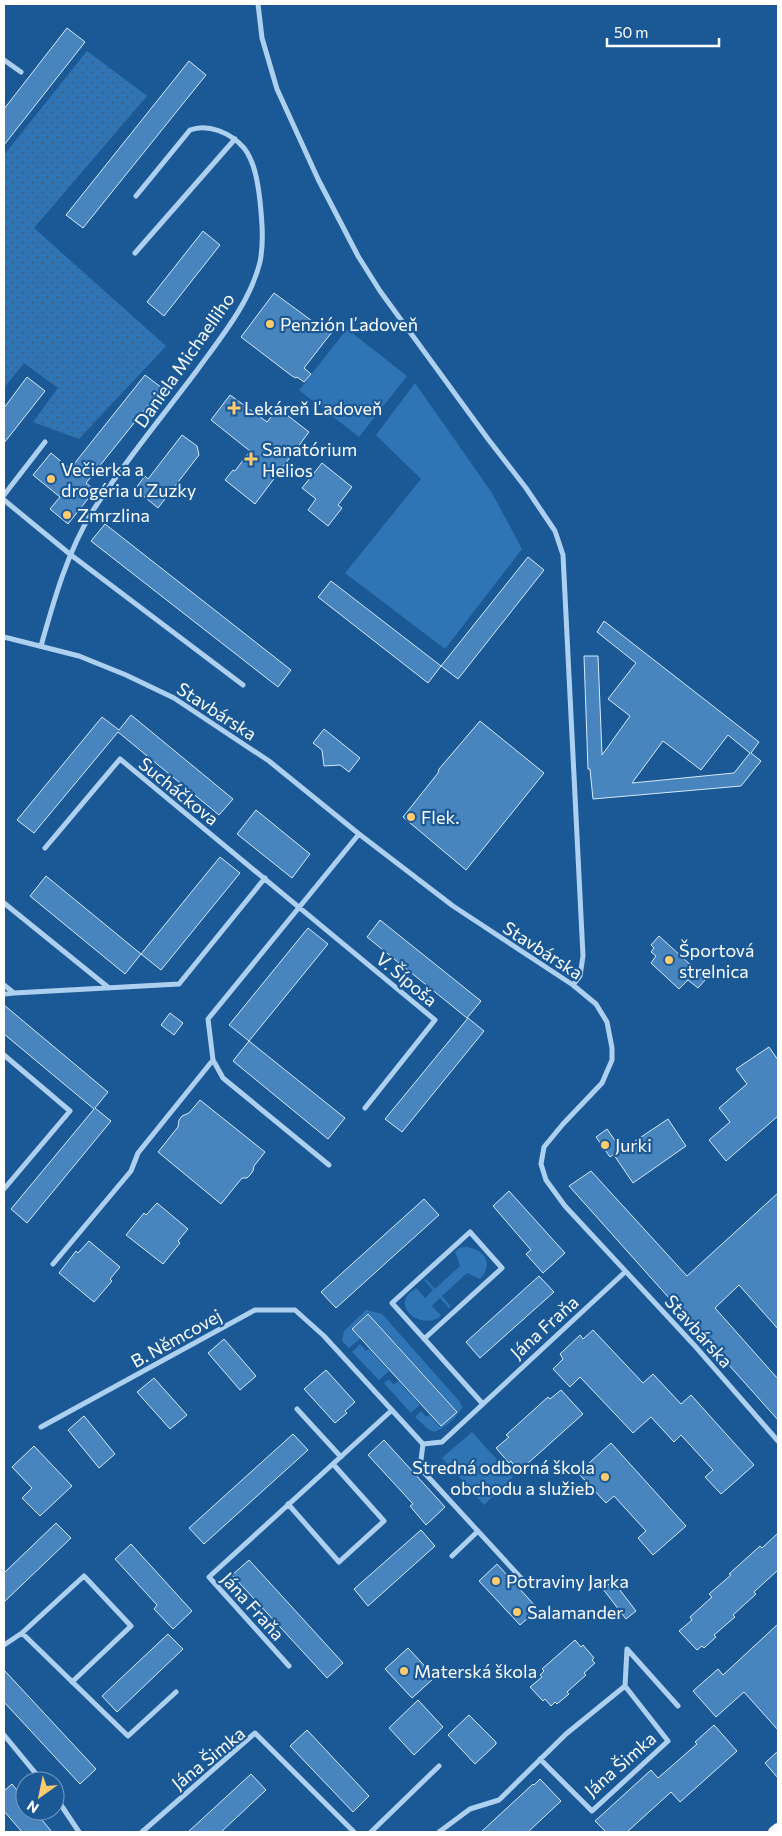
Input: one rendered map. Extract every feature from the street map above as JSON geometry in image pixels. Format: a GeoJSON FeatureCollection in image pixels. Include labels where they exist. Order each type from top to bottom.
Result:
{"type":"FeatureCollection","features":[{"type":"Feature","properties":{"kind":"main road"},"geometry":{"type":"LineString","coordinates":[[774,1832],[778,1829]]}},
{"type":"Feature","properties":{"kind":"street"},"geometry":{"type":"LineString","coordinates":[[258,4],[262,38],[277,89],[318,179],[358,256],[380,291],[526,488],[555,531],[563,555],[584,956],[580,976],[573,985]]}},
{"type":"Feature","properties":{"kind":"street"},"geometry":{"type":"LineString","coordinates":[[4,60],[21,72]]}},
{"type":"Feature","properties":{"kind":"street","name":"Daniela Michaelliho"},"geometry":{"type":"LineString","coordinates":[[41,646],[55,598],[71,555],[86,523],[104,495],[224,334],[251,288],[262,248],[258,187],[254,169],[248,153],[234,139],[222,132],[198,127],[190,130],[136,196]]}},
{"type":"Feature","properties":{"kind":"street"},"geometry":{"type":"LineString","coordinates":[[135,254],[234,139]]}},
{"type":"Feature","properties":{"kind":"street"},"geometry":{"type":"LineString","coordinates":[[4,495],[45,442]]}},
{"type":"Feature","properties":{"kind":"street"},"geometry":{"type":"LineString","coordinates":[[4,500],[71,555]]}},
{"type":"Feature","properties":{"kind":"street","name":"Stavbárska"},"geometry":{"type":"LineString","coordinates":[[71,555],[244,686]]}},
{"type":"Feature","properties":{"kind":"street","name":"Stavbárska"},"geometry":{"type":"LineString","coordinates":[[4,637],[62,651],[106,667],[174,698],[269,761],[359,834],[453,906],[573,985],[596,1004],[603,1014],[610,1034],[612,1060],[602,1083],[544,1146],[541,1164],[546,1180],[550,1187],[625,1272],[695,1346],[778,1441]]}},
{"type":"Feature","properties":{"kind":"street","name":"Sucháčkova"},"geometry":{"type":"LineString","coordinates":[[45,848],[120,759],[265,878],[298,908]]}},
{"type":"Feature","properties":{"kind":"street"},"geometry":{"type":"LineString","coordinates":[[329,1165],[223,1078],[212,1060],[208,1019],[359,834]]}},
{"type":"Feature","properties":{"kind":"street"},"geometry":{"type":"LineString","coordinates":[[4,994],[179,984],[265,878]]}},
{"type":"Feature","properties":{"kind":"street"},"geometry":{"type":"LineString","coordinates":[[4,903],[109,988]]}},
{"type":"Feature","properties":{"kind":"street","name":"V. Šípoša"},"geometry":{"type":"LineString","coordinates":[[298,908],[435,1020],[365,1108]]}},
{"type":"Feature","properties":{"kind":"street"},"geometry":{"type":"LineString","coordinates":[[4,985],[14,993]]}},
{"type":"Feature","properties":{"kind":"street"},"geometry":{"type":"LineString","coordinates":[[4,1055],[70,1111],[4,1189]]}},
{"type":"Feature","properties":{"kind":"street"},"geometry":{"type":"LineString","coordinates":[[53,1264],[131,1171],[138,1153],[212,1060]]}},
{"type":"Feature","properties":{"kind":"street"},"geometry":{"type":"LineString","coordinates":[[424,1338],[502,1268],[470,1232],[392,1303],[482,1403]]}},
{"type":"Feature","properties":{"kind":"street","name":"Jána Fraňa"},"geometry":{"type":"LineString","coordinates":[[423,1444],[442,1442],[625,1272]]}},
{"type":"Feature","properties":{"kind":"street","name":"B. Němcovej"},"geometry":{"type":"LineString","coordinates":[[42,1427],[255,1310],[295,1310],[324,1336],[392,1410]]}},
{"type":"Feature","properties":{"kind":"street"},"geometry":{"type":"LineString","coordinates":[[298,1409],[341,1457]]}},
{"type":"Feature","properties":{"kind":"street"},"geometry":{"type":"LineString","coordinates":[[392,1410],[423,1444],[420,1468],[521,1578]]}},
{"type":"Feature","properties":{"kind":"street","name":"Jána Fraňa"},"geometry":{"type":"LineString","coordinates":[[289,1666],[209,1577],[392,1410]]}},
{"type":"Feature","properties":{"kind":"street"},"geometry":{"type":"LineString","coordinates":[[288,1504],[339,1562],[384,1521],[333,1464]]}},
{"type":"Feature","properties":{"kind":"street"},"geometry":{"type":"LineString","coordinates":[[452,1556],[477,1532]]}},
{"type":"Feature","properties":{"kind":"street"},"geometry":{"type":"LineString","coordinates":[[4,1645],[22,1633],[84,1576],[130,1626],[72,1682]]}},
{"type":"Feature","properties":{"kind":"street"},"geometry":{"type":"LineString","coordinates":[[22,1633],[128,1736],[176,1692]]}},
{"type":"Feature","properties":{"kind":"street"},"geometry":{"type":"LineString","coordinates":[[439,1832],[470,1809],[499,1800],[566,1734],[626,1686],[627,1649],[678,1706]]}},
{"type":"Feature","properties":{"kind":"street","name":"Jána Šimka"},"geometry":{"type":"LineString","coordinates":[[540,1759],[592,1811],[668,1741],[626,1686]]}},
{"type":"Feature","properties":{"kind":"street","name":"Jána Šimka"},"geometry":{"type":"LineString","coordinates":[[142,1832],[254,1733],[354,1832]]}},
{"type":"Feature","properties":{"kind":"street"},"geometry":{"type":"LineString","coordinates":[[4,1735],[34,1771]]}},
{"type":"Feature","properties":{"kind":"street"},"geometry":{"type":"LineString","coordinates":[[371,1832],[439,1766]]}},
{"type":"Feature","properties":{"kind":"street"},"geometry":{"type":"LineString","coordinates":[[65,1811],[79,1832]]}},
{"type":"Feature","properties":{"kind":"shaded area"},"geometry":{"type":"Polygon","coordinates":[[[87,51],[147,96],[34,228],[166,346],[79,439],[33,422],[58,388],[24,363],[4,388],[4,155],[87,51]]]}},
{"type":"Feature","properties":{"kind":"shaded area"},"geometry":{"type":"Polygon","coordinates":[[[347,329],[407,376],[359,437],[299,390],[347,329]]]}},
{"type":"Feature","properties":{"kind":"shaded area"},"geometry":{"type":"Polygon","coordinates":[[[415,383],[492,493],[522,549],[445,649],[345,573],[421,479],[376,435],[415,383]]]}},
{"type":"Feature","properties":{"kind":"shaded area"},"geometry":{"type":"Polygon","coordinates":[[[459,1248],[473,1248],[485,1258],[486,1268],[480,1279],[467,1273],[442,1296],[451,1307],[449,1308],[440,1298],[432,1306],[441,1316],[435,1320],[421,1320],[409,1313],[405,1302],[408,1295],[416,1288],[425,1298],[433,1290],[424,1280],[426,1279],[435,1289],[460,1266],[455,1252],[459,1248]]]}},
{"type":"Feature","properties":{"kind":"shaded area"},"geometry":{"type":"Polygon","coordinates":[[[366,1310],[382,1314],[460,1402],[462,1408],[442,1428],[434,1432],[415,1417],[421,1411],[426,1417],[429,1415],[440,1427],[457,1411],[368,1313],[351,1329],[360,1339],[349,1348],[342,1341],[344,1331],[366,1310]]]}},
{"type":"Feature","properties":{"kind":"shaded area"},"geometry":{"type":"Polygon","coordinates":[[[360,1344],[366,1351],[369,1349],[389,1371],[379,1380],[352,1352],[360,1344]]]}},
{"type":"Feature","properties":{"kind":"shaded area"},"geometry":{"type":"Polygon","coordinates":[[[389,1379],[394,1385],[398,1381],[420,1405],[411,1413],[384,1383],[389,1379]]]}},
{"type":"Feature","properties":{"kind":"shaded area"},"geometry":{"type":"Polygon","coordinates":[[[472,1432],[513,1477],[484,1505],[442,1458],[472,1432]]]}},
{"type":"Feature","properties":{"kind":"building"},"geometry":{"type":"Polygon","coordinates":[[[67,28],[85,42],[4,145],[4,109],[67,28]]]}},
{"type":"Feature","properties":{"kind":"building"},"geometry":{"type":"Polygon","coordinates":[[[189,61],[206,75],[83,228],[66,215],[189,61]]]}},
{"type":"Feature","properties":{"kind":"building"},"geometry":{"type":"Polygon","coordinates":[[[203,231],[220,245],[164,316],[147,302],[203,231]]]}},
{"type":"Feature","properties":{"kind":"building"},"geometry":{"type":"Polygon","coordinates":[[[274,293],[319,326],[321,324],[332,332],[304,368],[311,374],[304,382],[292,376],[241,337],[274,293]]]}},
{"type":"Feature","properties":{"kind":"building"},"geometry":{"type":"Polygon","coordinates":[[[145,375],[162,388],[86,483],[95,490],[68,524],[50,509],[60,497],[33,475],[51,453],[70,469],[145,375]]]}},
{"type":"Feature","properties":{"kind":"building"},"geometry":{"type":"Polygon","coordinates":[[[27,377],[45,391],[4,443],[4,408],[27,377]]]}},
{"type":"Feature","properties":{"kind":"building"},"geometry":{"type":"Polygon","coordinates":[[[230,395],[267,422],[278,408],[309,432],[255,504],[225,480],[233,470],[235,471],[250,451],[211,420],[230,395]]]}},
{"type":"Feature","properties":{"kind":"building"},"geometry":{"type":"Polygon","coordinates":[[[182,435],[197,446],[199,455],[158,508],[135,489],[145,476],[148,479],[182,435]]]}},
{"type":"Feature","properties":{"kind":"building"},"geometry":{"type":"Polygon","coordinates":[[[322,463],[352,487],[338,505],[342,508],[328,526],[308,510],[316,499],[302,488],[322,463]]]}},
{"type":"Feature","properties":{"kind":"building"},"geometry":{"type":"Polygon","coordinates":[[[105,524],[291,670],[278,687],[91,541],[105,524]]]}},
{"type":"Feature","properties":{"kind":"building"},"geometry":{"type":"Polygon","coordinates":[[[528,557],[544,570],[458,679],[441,666],[528,557]]]}},
{"type":"Feature","properties":{"kind":"building"},"geometry":{"type":"Polygon","coordinates":[[[331,581],[441,666],[428,683],[318,597],[331,581]]]}},
{"type":"Feature","properties":{"kind":"building"},"geometry":{"type":"Polygon","coordinates":[[[604,621],[759,742],[751,753],[761,761],[741,786],[593,799],[590,769],[588,769],[584,656],[598,656],[602,755],[630,716],[608,699],[636,663],[597,632],[604,621]],[[728,735],[701,770],[663,741],[632,783],[734,773],[750,753],[728,735]]]}},
{"type":"Feature","properties":{"kind":"building"},"geometry":{"type":"Polygon","coordinates":[[[131,715],[233,799],[219,815],[118,732],[34,833],[17,820],[102,717],[119,730],[131,715]]]}},
{"type":"Feature","properties":{"kind":"building"},"geometry":{"type":"Polygon","coordinates":[[[480,721],[544,773],[466,870],[403,817],[438,773],[439,769],[480,721]]]}},
{"type":"Feature","properties":{"kind":"building"},"geometry":{"type":"Polygon","coordinates":[[[324,729],[360,758],[349,772],[340,765],[324,766],[322,750],[313,743],[324,729]]]}},
{"type":"Feature","properties":{"kind":"building"},"geometry":{"type":"Polygon","coordinates":[[[256,810],[310,854],[292,878],[237,834],[256,810]]]}},
{"type":"Feature","properties":{"kind":"building"},"geometry":{"type":"Polygon","coordinates":[[[220,857],[240,873],[161,970],[141,954],[220,857]]]}},
{"type":"Feature","properties":{"kind":"building"},"geometry":{"type":"Polygon","coordinates":[[[46,876],[141,954],[125,974],[30,896],[46,876]]]}},
{"type":"Feature","properties":{"kind":"building"},"geometry":{"type":"Polygon","coordinates":[[[380,920],[481,1001],[467,1018],[367,937],[380,920]]]}},
{"type":"Feature","properties":{"kind":"building"},"geometry":{"type":"Polygon","coordinates":[[[308,928],[328,944],[249,1041],[229,1025],[308,928]]]}},
{"type":"Feature","properties":{"kind":"building","name":"Športová strelnica"},"geometry":{"type":"Polygon","coordinates":[[[659,936],[706,979],[698,988],[688,980],[679,989],[651,963],[656,956],[651,952],[654,948],[651,945],[659,936]]]}},
{"type":"Feature","properties":{"kind":"building"},"geometry":{"type":"Polygon","coordinates":[[[4,1005],[108,1092],[95,1108],[111,1121],[27,1223],[11,1209],[94,1109],[4,1034],[4,1005]]]}},
{"type":"Feature","properties":{"kind":"building"},"geometry":{"type":"Polygon","coordinates":[[[170,1013],[183,1023],[174,1035],[161,1025],[170,1013]]]}},
{"type":"Feature","properties":{"kind":"building"},"geometry":{"type":"Polygon","coordinates":[[[468,1018],[484,1031],[402,1132],[385,1119],[468,1018]]]}},
{"type":"Feature","properties":{"kind":"building"},"geometry":{"type":"Polygon","coordinates":[[[249,1041],[345,1118],[328,1139],[233,1061],[249,1041]]]}},
{"type":"Feature","properties":{"kind":"building"},"geometry":{"type":"Polygon","coordinates":[[[769,1047],[778,1060],[778,1116],[726,1161],[709,1140],[730,1122],[719,1108],[747,1084],[736,1069],[769,1047]]]}},
{"type":"Feature","properties":{"kind":"building"},"geometry":{"type":"Polygon","coordinates":[[[200,1100],[265,1152],[254,1166],[250,1175],[247,1178],[242,1178],[221,1204],[158,1152],[178,1127],[182,1116],[189,1113],[200,1100]]]}},
{"type":"Feature","properties":{"kind":"building"},"geometry":{"type":"Polygon","coordinates":[[[668,1119],[686,1146],[633,1183],[614,1155],[668,1119]]]}},
{"type":"Feature","properties":{"kind":"building"},"geometry":{"type":"Polygon","coordinates":[[[607,1129],[621,1149],[610,1157],[596,1137],[607,1129]]]}},
{"type":"Feature","properties":{"kind":"building"},"geometry":{"type":"Polygon","coordinates":[[[591,1171],[687,1276],[778,1193],[778,1329],[739,1285],[715,1308],[778,1379],[778,1420],[569,1186],[591,1171]]]}},
{"type":"Feature","properties":{"kind":"building"},"geometry":{"type":"Polygon","coordinates":[[[509,1191],[565,1253],[543,1273],[526,1254],[531,1250],[493,1206],[509,1191]]]}},
{"type":"Feature","properties":{"kind":"building"},"geometry":{"type":"Polygon","coordinates":[[[424,1199],[439,1215],[336,1308],[321,1292],[424,1199]]]}},
{"type":"Feature","properties":{"kind":"building"},"geometry":{"type":"Polygon","coordinates":[[[157,1203],[188,1229],[178,1241],[180,1243],[163,1264],[126,1235],[144,1213],[146,1215],[157,1203]]]}},
{"type":"Feature","properties":{"kind":"building"},"geometry":{"type":"Polygon","coordinates":[[[89,1241],[120,1267],[110,1279],[112,1281],[94,1302],[59,1273],[76,1251],[78,1253],[89,1241]]]}},
{"type":"Feature","properties":{"kind":"building"},"geometry":{"type":"Polygon","coordinates":[[[539,1276],[554,1292],[480,1358],[466,1342],[539,1276]]]}},
{"type":"Feature","properties":{"kind":"building"},"geometry":{"type":"Polygon","coordinates":[[[368,1314],[457,1412],[441,1426],[352,1329],[368,1314]]]}},
{"type":"Feature","properties":{"kind":"building"},"geometry":{"type":"Polygon","coordinates":[[[593,1330],[643,1383],[653,1374],[681,1404],[691,1395],[754,1465],[721,1494],[705,1477],[713,1470],[681,1435],[674,1442],[651,1417],[633,1433],[580,1377],[570,1387],[553,1369],[563,1359],[560,1354],[580,1335],[583,1339],[593,1330]]]}},
{"type":"Feature","properties":{"kind":"building"},"geometry":{"type":"Polygon","coordinates":[[[224,1339],[256,1376],[240,1390],[208,1353],[224,1339]]]}},
{"type":"Feature","properties":{"kind":"building"},"geometry":{"type":"Polygon","coordinates":[[[326,1370],[355,1402],[345,1411],[347,1413],[335,1423],[304,1389],[326,1370]]]}},
{"type":"Feature","properties":{"kind":"building"},"geometry":{"type":"Polygon","coordinates":[[[154,1378],[187,1415],[170,1429],[137,1392],[154,1378]]]}},
{"type":"Feature","properties":{"kind":"building"},"geometry":{"type":"Polygon","coordinates":[[[561,1390],[583,1414],[518,1472],[511,1461],[509,1463],[496,1448],[509,1437],[506,1435],[548,1397],[550,1399],[561,1390]]]}},
{"type":"Feature","properties":{"kind":"building"},"geometry":{"type":"Polygon","coordinates":[[[84,1416],[115,1454],[99,1468],[68,1430],[84,1416]]]}},
{"type":"Feature","properties":{"kind":"building"},"geometry":{"type":"Polygon","coordinates":[[[293,1434],[308,1450],[204,1544],[189,1528],[293,1434]]]}},
{"type":"Feature","properties":{"kind":"building"},"geometry":{"type":"Polygon","coordinates":[[[384,1440],[445,1507],[426,1525],[410,1506],[413,1504],[368,1455],[384,1440]]]}},
{"type":"Feature","properties":{"kind":"building"},"geometry":{"type":"Polygon","coordinates":[[[611,1443],[686,1526],[653,1555],[638,1538],[646,1531],[614,1496],[606,1503],[578,1473],[611,1443]]]}},
{"type":"Feature","properties":{"kind":"building"},"geometry":{"type":"Polygon","coordinates":[[[34,1446],[72,1486],[40,1516],[22,1498],[32,1488],[12,1467],[34,1446]]]}},
{"type":"Feature","properties":{"kind":"building"},"geometry":{"type":"Polygon","coordinates":[[[56,1523],[71,1538],[4,1602],[4,1573],[56,1523]]]}},
{"type":"Feature","properties":{"kind":"building"},"geometry":{"type":"Polygon","coordinates":[[[421,1530],[435,1546],[368,1606],[354,1589],[421,1530]]]}},
{"type":"Feature","properties":{"kind":"building"},"geometry":{"type":"Polygon","coordinates":[[[778,1533],[778,1570],[754,1592],[756,1594],[733,1615],[735,1617],[714,1635],[716,1637],[704,1648],[702,1646],[697,1650],[679,1631],[692,1620],[690,1617],[712,1597],[709,1594],[731,1575],[729,1574],[760,1546],[762,1548],[778,1533]]]}},
{"type":"Feature","properties":{"kind":"building"},"geometry":{"type":"Polygon","coordinates":[[[131,1544],[192,1611],[173,1629],[154,1609],[157,1605],[115,1559],[131,1544]]]}},
{"type":"Feature","properties":{"kind":"building"},"geometry":{"type":"Polygon","coordinates":[[[249,1560],[343,1663],[327,1678],[232,1575],[249,1560]]]}},
{"type":"Feature","properties":{"kind":"building"},"geometry":{"type":"Polygon","coordinates":[[[497,1564],[538,1609],[520,1625],[479,1581],[497,1564]]]}},
{"type":"Feature","properties":{"kind":"building"},"geometry":{"type":"Polygon","coordinates":[[[613,1581],[636,1611],[626,1619],[603,1589],[613,1581]]]}},
{"type":"Feature","properties":{"kind":"building"},"geometry":{"type":"Polygon","coordinates":[[[778,1624],[778,1730],[744,1692],[716,1717],[693,1691],[718,1669],[723,1675],[778,1624]]]}},
{"type":"Feature","properties":{"kind":"building"},"geometry":{"type":"Polygon","coordinates":[[[168,1634],[183,1649],[117,1712],[102,1696],[168,1634]]]}},
{"type":"Feature","properties":{"kind":"building"},"geometry":{"type":"Polygon","coordinates":[[[575,1640],[581,1647],[583,1645],[594,1658],[592,1660],[595,1663],[584,1673],[586,1675],[567,1692],[569,1694],[557,1704],[555,1702],[551,1706],[545,1699],[543,1701],[530,1687],[542,1677],[540,1675],[544,1671],[542,1669],[575,1640]]]}},
{"type":"Feature","properties":{"kind":"building"},"geometry":{"type":"Polygon","coordinates":[[[408,1648],[434,1678],[412,1698],[385,1669],[408,1648]]]}},
{"type":"Feature","properties":{"kind":"building"},"geometry":{"type":"Polygon","coordinates":[[[4,1670],[96,1769],[80,1784],[4,1702],[4,1670]]]}},
{"type":"Feature","properties":{"kind":"building"},"geometry":{"type":"Polygon","coordinates":[[[418,1700],[443,1727],[414,1755],[389,1728],[418,1700]]]}},
{"type":"Feature","properties":{"kind":"building"},"geometry":{"type":"Polygon","coordinates":[[[469,1715],[496,1742],[475,1764],[448,1735],[469,1715]]]}},
{"type":"Feature","properties":{"kind":"building"},"geometry":{"type":"Polygon","coordinates":[[[714,1725],[737,1751],[680,1802],[671,1792],[627,1832],[606,1832],[595,1821],[651,1770],[658,1778],[697,1744],[695,1742],[714,1725]]]}},
{"type":"Feature","properties":{"kind":"building"},"geometry":{"type":"Polygon","coordinates":[[[307,1730],[369,1796],[353,1812],[290,1746],[307,1730]]]}},
{"type":"Feature","properties":{"kind":"building"},"geometry":{"type":"Polygon","coordinates":[[[778,1751],[778,1778],[765,1763],[778,1751]]]}},
{"type":"Feature","properties":{"kind":"building"},"geometry":{"type":"Polygon","coordinates":[[[251,1774],[266,1790],[221,1832],[188,1832],[251,1774]]]}},
{"type":"Feature","properties":{"kind":"building"},"geometry":{"type":"Polygon","coordinates":[[[540,1779],[561,1801],[528,1832],[481,1832],[533,1784],[540,1779]]]}},
{"type":"Feature","properties":{"kind":"building"},"geometry":{"type":"Polygon","coordinates":[[[12,1784],[15,1788],[15,1821],[43,1821],[52,1832],[22,1832],[4,1811],[4,1791],[12,1784]]]}},
{"type":"Feature","properties":{"kind":"place","name":"Penzión Ľadoveň"},"geometry":{"type":"Point","coordinates":[270,324]}},
{"type":"Feature","properties":{"kind":"place","name":"Lekáreň Ľadoveň"},"geometry":{"type":"Point","coordinates":[234,408]}},
{"type":"Feature","properties":{"kind":"place","name":"Sanatórium Helios"},"geometry":{"type":"Point","coordinates":[251,459]}},
{"type":"Feature","properties":{"kind":"place","name":"Večierka a drogéria u Zuzky"},"geometry":{"type":"Point","coordinates":[51,479]}},
{"type":"Feature","properties":{"kind":"place","name":"Zmrzlina"},"geometry":{"type":"Point","coordinates":[67,515]}},
{"type":"Feature","properties":{"kind":"place","name":"Flek."},"geometry":{"type":"Point","coordinates":[411,817]}},
{"type":"Feature","properties":{"kind":"place","name":"Športová strelnica"},"geometry":{"type":"Point","coordinates":[669,960]}},
{"type":"Feature","properties":{"kind":"place","name":"Jurki"},"geometry":{"type":"Point","coordinates":[605,1145]}},
{"type":"Feature","properties":{"kind":"place","name":"Stredná odborná škola obchodu a služieb"},"geometry":{"type":"Point","coordinates":[605,1477]}},
{"type":"Feature","properties":{"kind":"place","name":"Potraviny Jarka"},"geometry":{"type":"Point","coordinates":[496,1581]}},
{"type":"Feature","properties":{"kind":"place","name":"Salamander"},"geometry":{"type":"Point","coordinates":[517,1612]}},
{"type":"Feature","properties":{"kind":"place","name":"Materská škola"},"geometry":{"type":"Point","coordinates":[404,1671]}}]}
